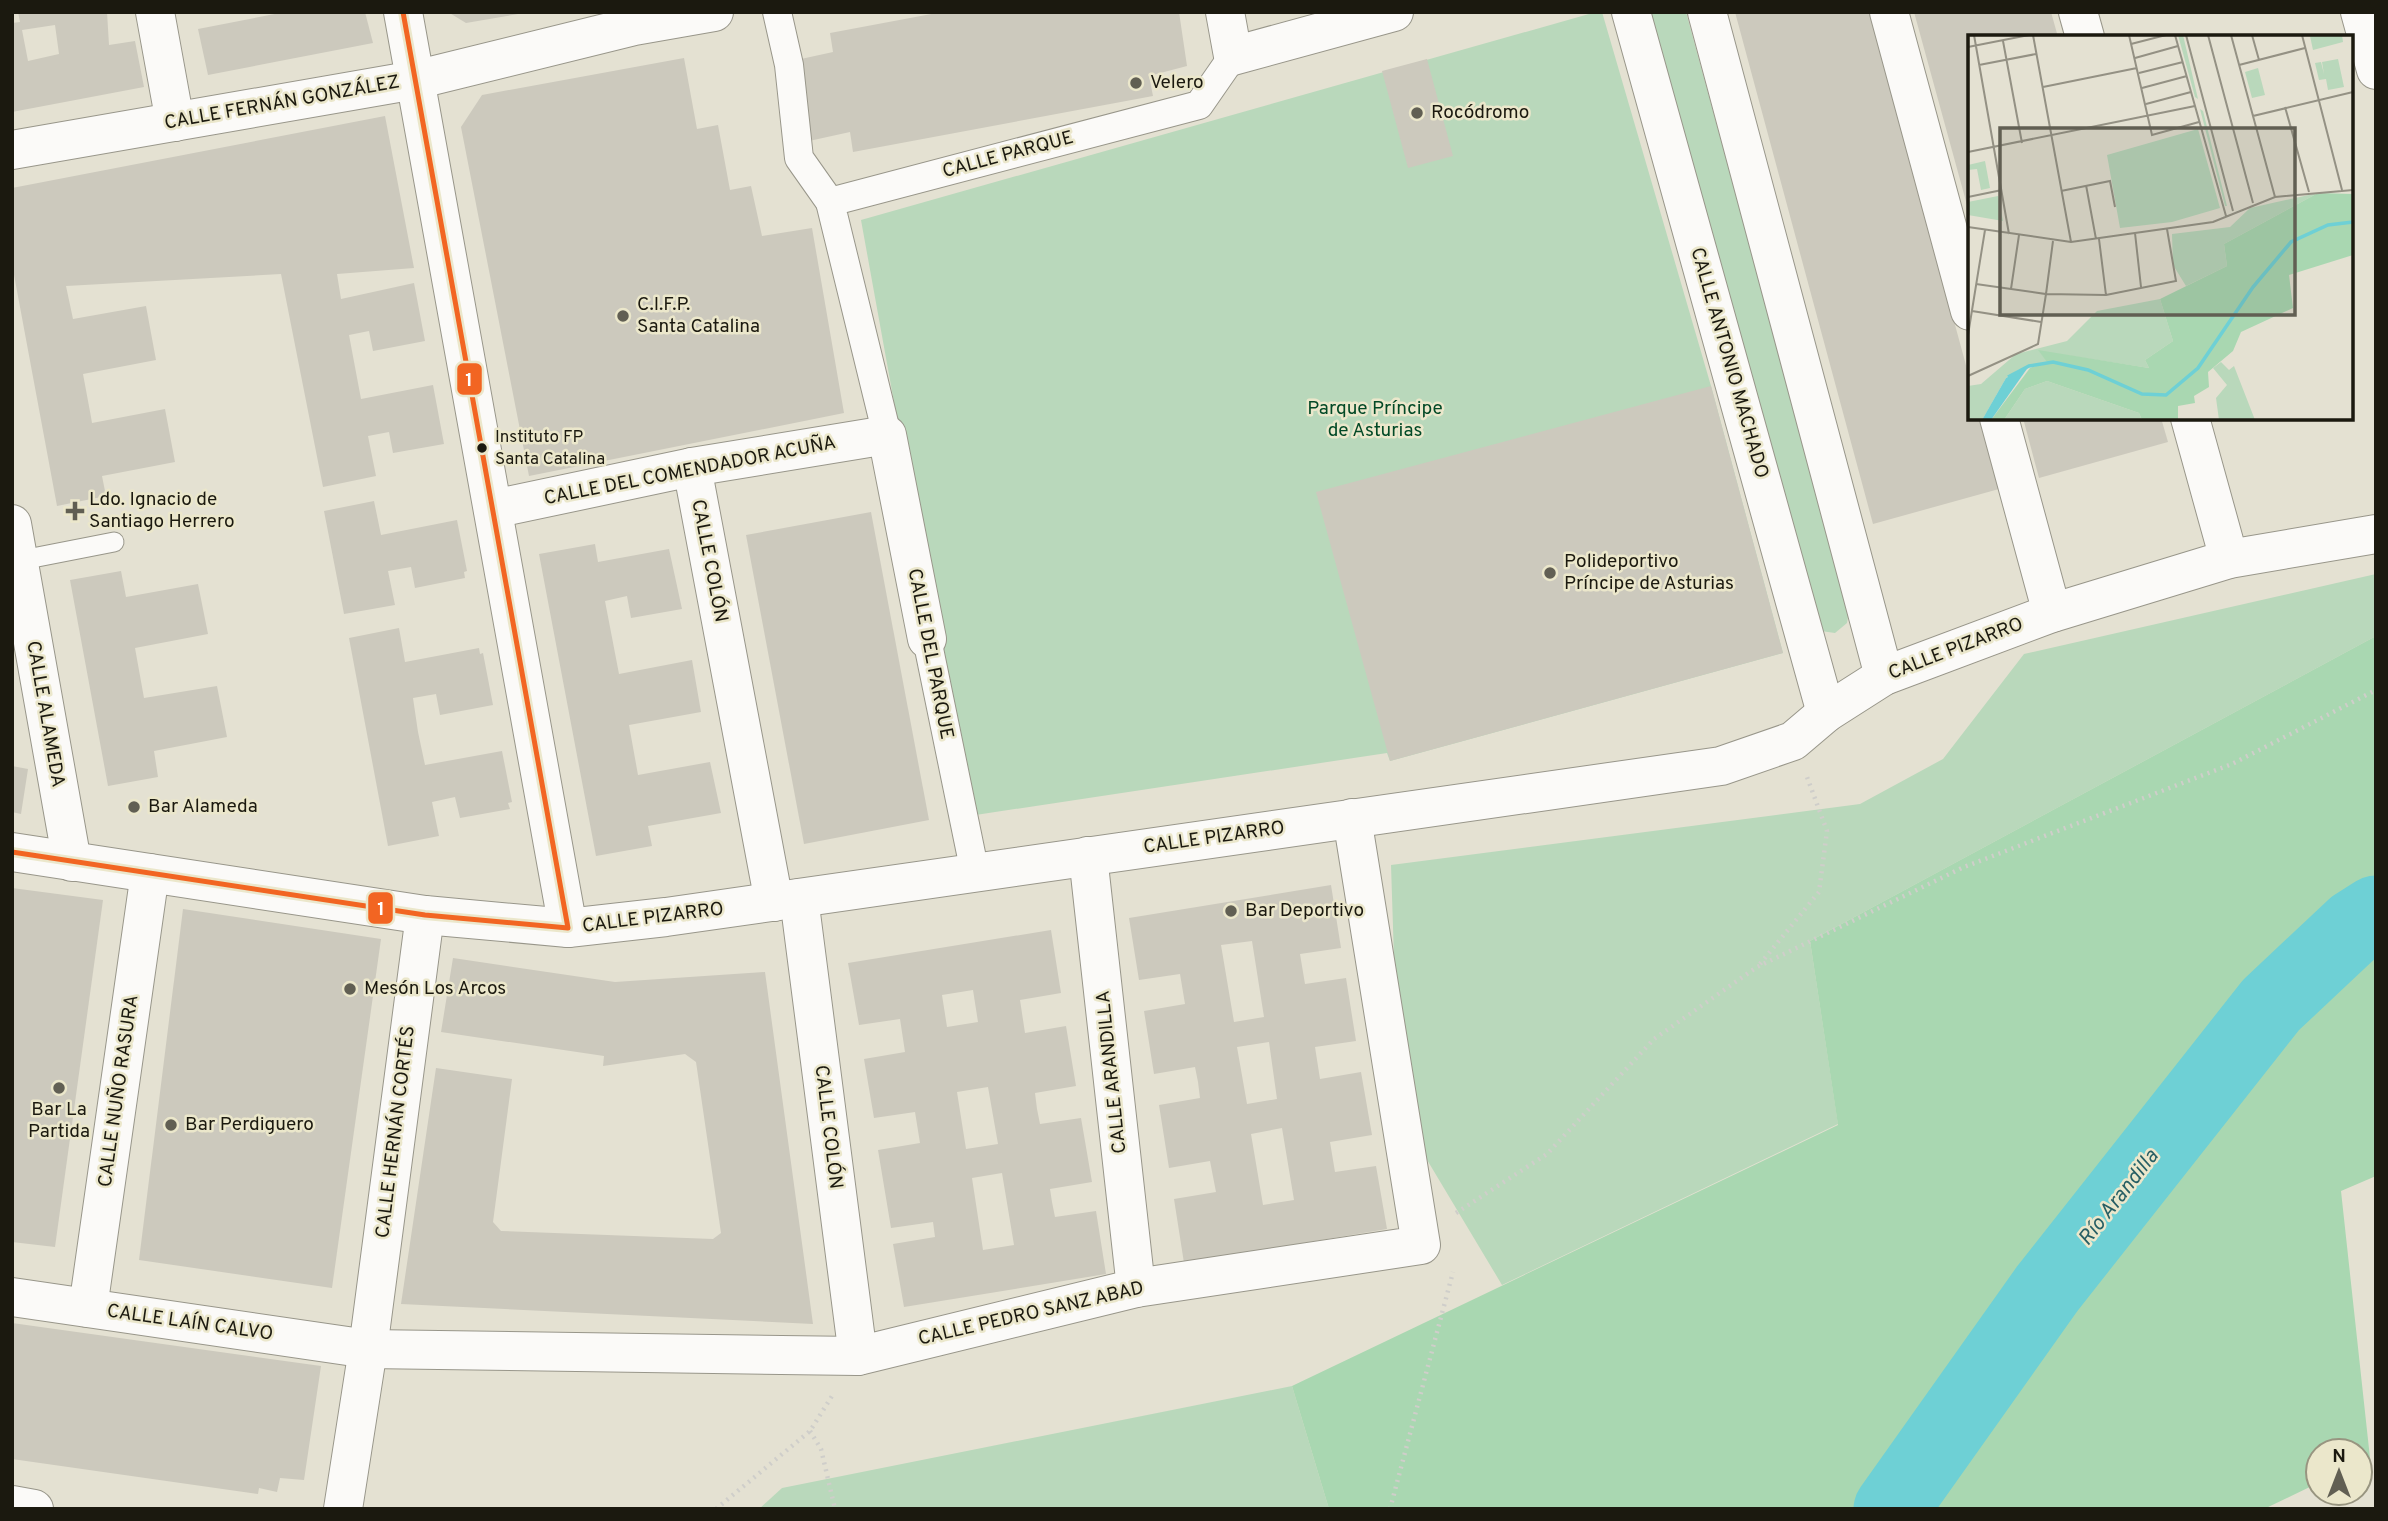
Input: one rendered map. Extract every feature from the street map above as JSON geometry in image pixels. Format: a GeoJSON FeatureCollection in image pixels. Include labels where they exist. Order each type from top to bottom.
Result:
{"type":"FeatureCollection","features":[{"type":"Feature","properties":{"kind":"street"},"geometry":{"type":"LineString","coordinates":[[155,12],[175,122]]}},
{"type":"Feature","properties":{"kind":"street"},"geometry":{"type":"LineString","coordinates":[[404,12],[568,928]]}},
{"type":"Feature","properties":{"kind":"street","name":"CALLE FERNÁN GONZÁLEZ"},"geometry":{"type":"LineString","coordinates":[[12,150],[415,80],[634,26],[714,12]]}},
{"type":"Feature","properties":{"kind":"street"},"geometry":{"type":"LineString","coordinates":[[777,12],[789,65],[799,158],[830,202],[887,435]]}},
{"type":"Feature","properties":{"kind":"street"},"geometry":{"type":"LineString","coordinates":[[1226,12],[1233,56],[1394,12]]}},
{"type":"Feature","properties":{"kind":"street","name":"CALLE ANTONIO MACHADO"},"geometry":{"type":"LineString","coordinates":[[1631,12],[1826,713]]}},
{"type":"Feature","properties":{"kind":"street"},"geometry":{"type":"LineString","coordinates":[[1707,12],[1884,676]]}},
{"type":"Feature","properties":{"kind":"street"},"geometry":{"type":"LineString","coordinates":[[1889,12],[1968,304]]}},
{"type":"Feature","properties":{"kind":"street"},"geometry":{"type":"LineString","coordinates":[[2078,12],[2084,35]]}},
{"type":"Feature","properties":{"kind":"street"},"geometry":{"type":"LineString","coordinates":[[2360,12],[2376,70]]}},
{"type":"Feature","properties":{"kind":"street","name":"CALLE PARQUE"},"geometry":{"type":"LineString","coordinates":[[830,202],[1199,105],[1233,56]]}},
{"type":"Feature","properties":{"kind":"street"},"geometry":{"type":"LineString","coordinates":[[2000,420],[2052,613]]}},
{"type":"Feature","properties":{"kind":"street"},"geometry":{"type":"LineString","coordinates":[[2191,420],[2229,559]]}},
{"type":"Feature","properties":{"kind":"street","name":"CALLE DEL COMENDADOR ACUÑA"},"geometry":{"type":"LineString","coordinates":[[493,509],[692,467],[887,435]]}},
{"type":"Feature","properties":{"kind":"street","name":"CALLE DEL PARQUE"},"geometry":{"type":"LineString","coordinates":[[887,435],[975,873]]}},
{"type":"Feature","properties":{"kind":"street","name":"CALLE COLÓN"},"geometry":{"type":"LineString","coordinates":[[692,467],[786,900],[858,1356]]}},
{"type":"Feature","properties":{"kind":"street","name":"CALLE PIZARRO"},"geometry":{"type":"LineString","coordinates":[[12,852],[425,915],[568,928],[786,900],[1721,766],[1793,741],[1826,713],[1884,676],[2052,613],[2229,559],[2376,534]]}},
{"type":"Feature","properties":{"kind":"street","name":"CALLE ALAMEDA"},"geometry":{"type":"LineString","coordinates":[[15,543],[72,862]]}},
{"type":"Feature","properties":{"kind":"street","name":"CALLE PEDRO SANZ ABAD"},"geometry":{"type":"LineString","coordinates":[[368,1349],[858,1356],[1136,1288],[1420,1245],[1352,818]]}},
{"type":"Feature","properties":{"kind":"street","name":"CALLE ARANDILLA"},"geometry":{"type":"LineString","coordinates":[[1088,856],[1136,1288]]}},
{"type":"Feature","properties":{"kind":"street","name":"CALLE NUÑO RASURA"},"geometry":{"type":"LineString","coordinates":[[88,1308],[150,873]]}},
{"type":"Feature","properties":{"kind":"street","name":"CALLE HERNÁN CORTÉS"},"geometry":{"type":"LineString","coordinates":[[368,1349],[425,915]]}},
{"type":"Feature","properties":{"kind":"street","name":"CALLE LAÍN CALVO"},"geometry":{"type":"LineString","coordinates":[[12,1297],[368,1349]]}},
{"type":"Feature","properties":{"kind":"street"},"geometry":{"type":"LineString","coordinates":[[343,1509],[368,1349]]}},
{"type":"Feature","properties":{"kind":"street"},"geometry":{"type":"LineString","coordinates":[[12,1505],[33,1509]]}},
{"type":"Feature","properties":{"kind":"lane"},"geometry":{"type":"LineString","coordinates":[[15,543],[114,542]]}},
{"type":"Feature","properties":{"kind":"path"},"geometry":{"type":"LineString","coordinates":[[1452,1216],[1548,1154],[1654,1039],[1757,967],[1964,867],[2232,764],[2376,690]]}},
{"type":"Feature","properties":{"kind":"path"},"geometry":{"type":"LineString","coordinates":[[1757,967],[1819,892],[1827,831],[1793,741]]}},
{"type":"Feature","properties":{"kind":"path"},"geometry":{"type":"LineString","coordinates":[[1390,1509],[1454,1270]]}},
{"type":"Feature","properties":{"kind":"path"},"geometry":{"type":"LineString","coordinates":[[716,1509],[810,1430],[858,1356]]}},
{"type":"Feature","properties":{"kind":"path"},"geometry":{"type":"LineString","coordinates":[[810,1430],[821,1448],[835,1509]]}},
{"type":"Feature","properties":{"kind":"green space","name":"Parque Príncipe de Asturias"},"geometry":{"type":"Polygon","coordinates":[[[1602,12],[1711,386],[1783,653],[1390,761],[1387,753],[969,816],[861,220],[1602,12]]]}},
{"type":"Feature","properties":{"kind":"green space"},"geometry":{"type":"Polygon","coordinates":[[[1647,12],[1686,12],[1849,611],[1847,623],[1835,633],[1821,631],[1647,12]]]}},
{"type":"Feature","properties":{"kind":"green space"},"geometry":{"type":"Polygon","coordinates":[[[2376,574],[2376,636],[1810,941],[1838,1124],[1502,1285],[1399,1113],[1391,865],[1860,804],[1943,759],[2024,654],[2376,574]]]}},
{"type":"Feature","properties":{"kind":"green space"},"geometry":{"type":"Polygon","coordinates":[[[2376,636],[2376,1176],[2341,1191],[2368,1437],[2304,1437],[2304,1490],[2264,1509],[1329,1509],[1292,1386],[1838,1125],[1810,941],[2376,636]]]}},
{"type":"Feature","properties":{"kind":"green space"},"geometry":{"type":"Polygon","coordinates":[[[1292,1386],[1329,1509],[759,1509],[782,1488],[1292,1386]]]}},
{"type":"Feature","properties":{"kind":"building"},"geometry":{"type":"Polygon","coordinates":[[[18,12],[107,12],[109,45],[135,41],[144,87],[12,112],[12,23],[20,22],[18,12]],[[55,25],[22,30],[28,61],[59,54],[55,25]]]}},
{"type":"Feature","properties":{"kind":"building"},"geometry":{"type":"Polygon","coordinates":[[[285,12],[365,12],[373,43],[208,75],[198,29],[285,12]]]}},
{"type":"Feature","properties":{"kind":"building"},"geometry":{"type":"Polygon","coordinates":[[[448,12],[518,12],[518,14],[466,23],[448,12]]]}},
{"type":"Feature","properties":{"kind":"building"},"geometry":{"type":"Polygon","coordinates":[[[942,12],[1179,12],[1187,66],[1149,76],[1153,96],[853,152],[850,132],[809,141],[801,59],[833,52],[830,33],[942,12]]]}},
{"type":"Feature","properties":{"kind":"building"},"geometry":{"type":"Polygon","coordinates":[[[1735,12],[1870,12],[1968,373],[1968,420],[1981,420],[1999,489],[1873,524],[1735,12]]]}},
{"type":"Feature","properties":{"kind":"building"},"geometry":{"type":"Polygon","coordinates":[[[1914,12],[2051,12],[2057,35],[1968,35],[1968,209],[1914,12]]]}},
{"type":"Feature","properties":{"kind":"building"},"geometry":{"type":"Polygon","coordinates":[[[684,58],[697,129],[718,125],[730,190],[751,186],[762,236],[812,228],[844,413],[529,476],[461,127],[482,95],[684,58]]]}},
{"type":"Feature","properties":{"kind":"building","name":"Rocódromo"},"geometry":{"type":"Polygon","coordinates":[[[1427,59],[1453,156],[1408,168],[1382,71],[1427,59]]]}},
{"type":"Feature","properties":{"kind":"building"},"geometry":{"type":"Polygon","coordinates":[[[385,116],[414,268],[337,274],[341,299],[414,283],[425,341],[373,351],[369,331],[349,335],[361,399],[433,385],[444,444],[393,453],[389,432],[368,436],[376,476],[323,487],[281,274],[66,286],[73,319],[146,306],[156,360],[83,374],[92,423],[165,409],[175,462],[102,476],[106,496],[57,506],[12,264],[12,188],[385,116]]]}},
{"type":"Feature","properties":{"kind":"building","name":"Polideportivo Príncipe de Asturias"},"geometry":{"type":"Polygon","coordinates":[[[1711,386],[1783,653],[1390,761],[1316,492],[1711,386]]]}},
{"type":"Feature","properties":{"kind":"building"},"geometry":{"type":"Polygon","coordinates":[[[2024,420],[2162,420],[2168,442],[2039,478],[2024,420]]]}},
{"type":"Feature","properties":{"kind":"building"},"geometry":{"type":"Polygon","coordinates":[[[374,501],[381,535],[457,520],[467,571],[464,572],[465,578],[415,588],[411,567],[388,571],[395,605],[344,614],[324,511],[374,501]]]}},
{"type":"Feature","properties":{"kind":"building"},"geometry":{"type":"Polygon","coordinates":[[[871,512],[929,820],[804,844],[746,535],[871,512]]]}},
{"type":"Feature","properties":{"kind":"building"},"geometry":{"type":"Polygon","coordinates":[[[595,544],[598,562],[669,549],[682,609],[631,618],[627,596],[605,601],[619,674],[692,660],[701,712],[629,725],[638,775],[710,762],[721,813],[648,826],[652,846],[596,856],[539,554],[595,544]]]}},
{"type":"Feature","properties":{"kind":"building"},"geometry":{"type":"Polygon","coordinates":[[[121,571],[126,597],[198,584],[208,634],[135,648],[144,698],[217,686],[227,737],[154,751],[158,777],[108,786],[70,580],[121,571]]]}},
{"type":"Feature","properties":{"kind":"building"},"geometry":{"type":"Polygon","coordinates":[[[399,628],[405,662],[479,648],[480,654],[483,653],[493,705],[440,715],[436,694],[413,698],[418,732],[425,765],[502,751],[512,802],[508,803],[510,809],[460,818],[455,797],[432,802],[439,836],[388,846],[349,638],[399,628]]]}},
{"type":"Feature","properties":{"kind":"building"},"geometry":{"type":"Polygon","coordinates":[[[12,766],[28,769],[21,814],[12,812],[12,766]]]}},
{"type":"Feature","properties":{"kind":"building"},"geometry":{"type":"Polygon","coordinates":[[[1331,885],[1341,948],[1300,954],[1305,984],[1346,978],[1356,1041],[1315,1047],[1320,1079],[1361,1072],[1372,1135],[1330,1142],[1335,1172],[1376,1166],[1387,1229],[1184,1263],[1174,1199],[1216,1192],[1210,1161],[1169,1168],[1159,1105],[1200,1098],[1198,1082],[1195,1067],[1154,1074],[1144,1011],[1185,1004],[1180,974],[1139,980],[1129,918],[1331,885]],[[1252,941],[1221,945],[1234,1022],[1264,1017],[1252,941]],[[1269,1042],[1237,1047],[1247,1104],[1277,1099],[1269,1042]],[[1282,1128],[1251,1134],[1263,1205],[1294,1200],[1282,1128]]]}},
{"type":"Feature","properties":{"kind":"building"},"geometry":{"type":"Polygon","coordinates":[[[12,888],[103,900],[55,1247],[12,1242],[12,888]]]}},
{"type":"Feature","properties":{"kind":"building"},"geometry":{"type":"Polygon","coordinates":[[[183,909],[381,939],[332,1288],[139,1260],[183,909]]]}},
{"type":"Feature","properties":{"kind":"building"},"geometry":{"type":"Polygon","coordinates":[[[1051,930],[1061,993],[1020,1000],[1025,1033],[1066,1026],[1076,1086],[1035,1093],[1037,1109],[1040,1124],[1081,1118],[1092,1182],[1050,1189],[1052,1202],[1055,1217],[1096,1211],[1106,1274],[904,1307],[893,1244],[935,1237],[933,1222],[891,1228],[878,1150],[920,1143],[915,1112],[874,1118],[864,1059],[905,1052],[900,1019],[859,1025],[848,963],[1051,930]],[[973,990],[942,995],[947,1027],[978,1022],[973,990]],[[988,1087],[957,1092],[966,1149],[998,1144],[988,1087]],[[1002,1173],[972,1178],[983,1250],[1014,1245],[1002,1173]]]}},
{"type":"Feature","properties":{"kind":"building"},"geometry":{"type":"Polygon","coordinates":[[[453,958],[615,982],[765,972],[813,1324],[401,1304],[436,1068],[512,1079],[493,1222],[501,1231],[713,1239],[721,1233],[696,1062],[685,1054],[603,1066],[604,1056],[441,1032],[453,958]]]}},
{"type":"Feature","properties":{"kind":"building"},"geometry":{"type":"Polygon","coordinates":[[[12,1323],[321,1366],[304,1480],[280,1478],[277,1492],[259,1488],[258,1494],[12,1459],[12,1323]]]}},
{"type":"Feature","properties":{"kind":"waterway","name":"Río Arandilla"},"geometry":{"type":"LineString","coordinates":[[1891,1509],[2047,1289],[2271,1005],[2354,927],[2376,913]]}},
{"type":"Feature","properties":{"kind":"transit line","name":"1"},"geometry":{"type":"LineString","coordinates":[[12,852],[425,915],[568,928],[403,12]]}},
{"type":"Feature","properties":{"kind":"place","name":"Velero"},"geometry":{"type":"Point","coordinates":[1136,83]}},
{"type":"Feature","properties":{"kind":"place","name":"Rocódromo"},"geometry":{"type":"Point","coordinates":[1417,113]}},
{"type":"Feature","properties":{"kind":"place","name":"C.I.F.P. Santa Catalina"},"geometry":{"type":"Point","coordinates":[623,316]}},
{"type":"Feature","properties":{"kind":"place","name":"Instituto FP Santa Catalina"},"geometry":{"type":"Point","coordinates":[482,448]}},
{"type":"Feature","properties":{"kind":"place","name":"Ldo. Ignacio de Santiago Herrero"},"geometry":{"type":"Point","coordinates":[75,511]}},
{"type":"Feature","properties":{"kind":"place","name":"Polideportivo Príncipe de Asturias"},"geometry":{"type":"Point","coordinates":[1550,573]}},
{"type":"Feature","properties":{"kind":"place","name":"Bar Alameda"},"geometry":{"type":"Point","coordinates":[134,807]}},
{"type":"Feature","properties":{"kind":"place","name":"Bar Deportivo"},"geometry":{"type":"Point","coordinates":[1231,911]}},
{"type":"Feature","properties":{"kind":"place","name":"Mesón Los Arcos"},"geometry":{"type":"Point","coordinates":[350,989]}},
{"type":"Feature","properties":{"kind":"place","name":"Bar La Partida"},"geometry":{"type":"Point","coordinates":[59,1088]}},
{"type":"Feature","properties":{"kind":"place","name":"Bar Perdiguero"},"geometry":{"type":"Point","coordinates":[171,1125]}}]}
